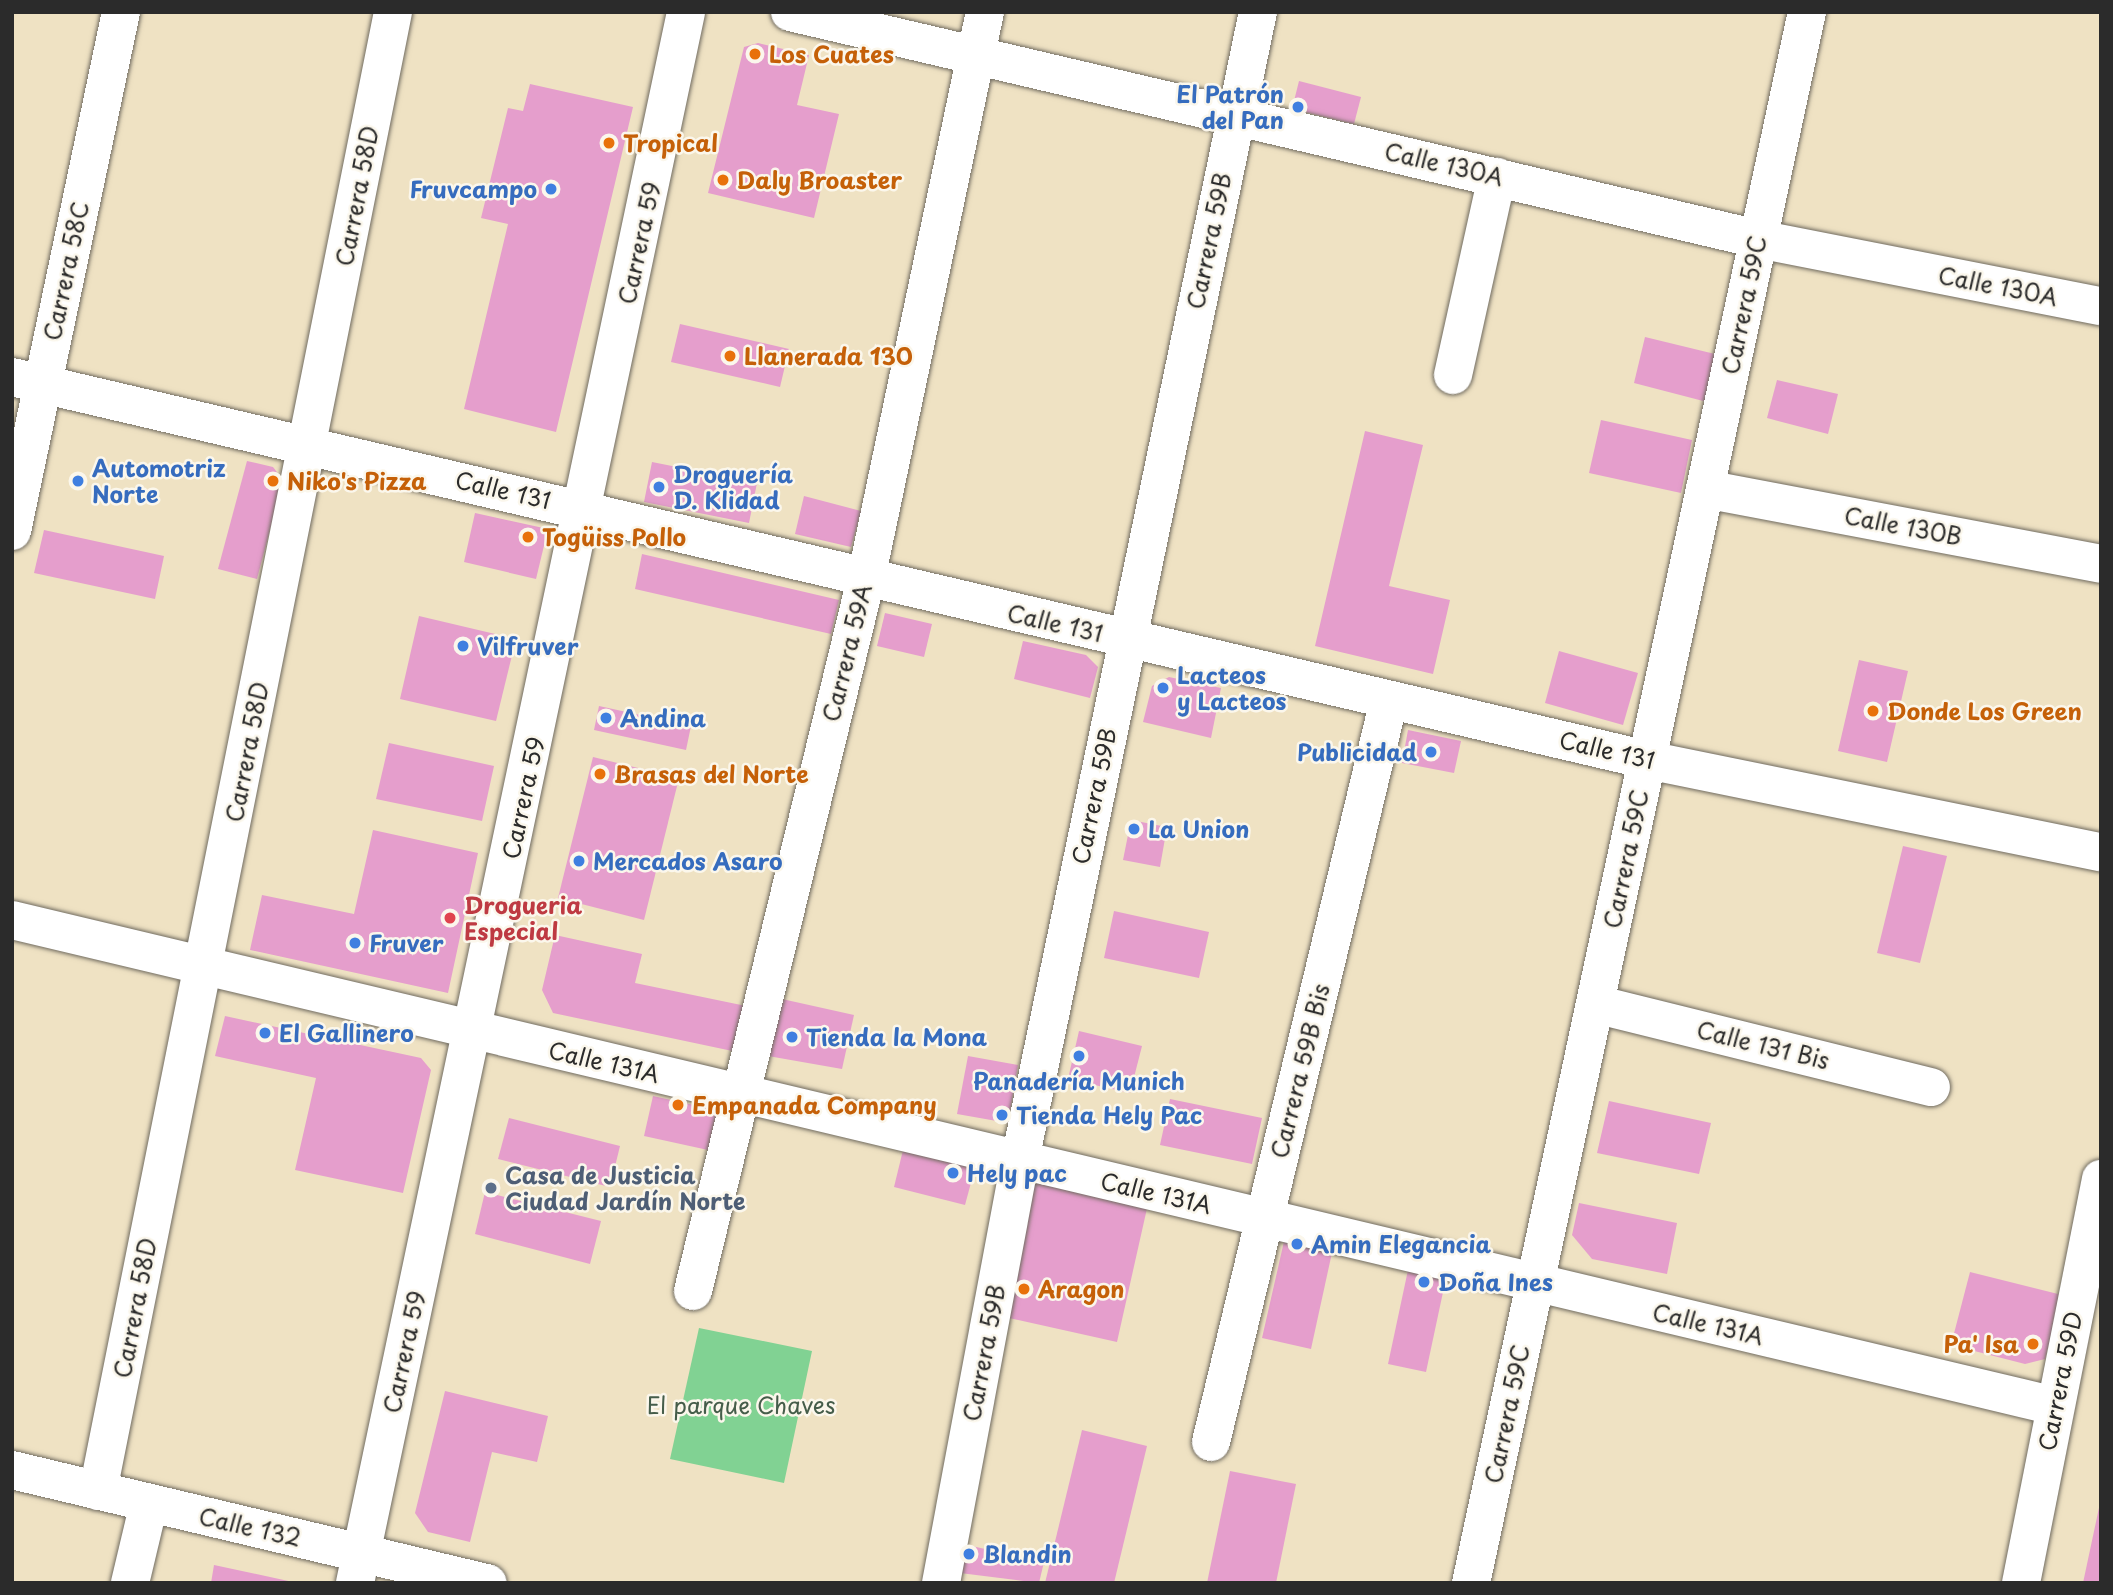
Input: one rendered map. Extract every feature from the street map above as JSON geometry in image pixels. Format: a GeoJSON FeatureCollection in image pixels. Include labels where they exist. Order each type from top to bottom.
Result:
{"type":"FeatureCollection","features":[{"type":"Feature","properties":{"kind":"street","name":"Carrera 58C"},"geometry":{"type":"LineString","coordinates":[[12,531],[27,380],[121,12]]}},
{"type":"Feature","properties":{"kind":"street","name":"Carrera 58D"},"geometry":{"type":"LineString","coordinates":[[98,1491],[310,444],[393,12]]}},
{"type":"Feature","properties":{"kind":"street","name":"Carrera 59"},"geometry":{"type":"LineString","coordinates":[[358,1568],[474,1031],[686,12]]}},
{"type":"Feature","properties":{"kind":"street","name":"Calle 130A"},"geometry":{"type":"LineString","coordinates":[[790,12],[1758,239],[2101,306]]}},
{"type":"Feature","properties":{"kind":"street","name":"Carrera 59A"},"geometry":{"type":"LineString","coordinates":[[693,1291],[866,579],[985,12]]}},
{"type":"Feature","properties":{"kind":"street","name":"Carrera 59B"},"geometry":{"type":"LineString","coordinates":[[941,1583],[1020,1160],[1258,12]]}},
{"type":"Feature","properties":{"kind":"street","name":"Carrera 59C"},"geometry":{"type":"LineString","coordinates":[[1471,1583],[1807,12]]}},
{"type":"Feature","properties":{"kind":"street"},"geometry":{"type":"LineString","coordinates":[[1453,375],[1497,177]]}},
{"type":"Feature","properties":{"kind":"street","name":"Calle 131"},"geometry":{"type":"LineString","coordinates":[[27,380],[310,444],[866,579],[1647,760],[2101,852]]}},
{"type":"Feature","properties":{"kind":"street","name":"Calle 130B"},"geometry":{"type":"LineString","coordinates":[[1705,488],[2101,564]]}},
{"type":"Feature","properties":{"kind":"street","name":"Carrera 59B Bis"},"geometry":{"type":"LineString","coordinates":[[1211,1441],[1389,700]]}},
{"type":"Feature","properties":{"kind":"street","name":"Calle 131A"},"geometry":{"type":"LineString","coordinates":[[12,920],[2055,1406]]}},
{"type":"Feature","properties":{"kind":"street","name":"Calle 131 Bis"},"geometry":{"type":"LineString","coordinates":[[1595,1004],[1931,1087]]}},
{"type":"Feature","properties":{"kind":"street","name":"Carrera 59D"},"geometry":{"type":"LineString","coordinates":[[2021,1583],[2101,1179]]}},
{"type":"Feature","properties":{"kind":"street","name":"Calle 132"},"geometry":{"type":"LineString","coordinates":[[12,1471],[149,1503],[358,1568],[488,1583]]}},
{"type":"Feature","properties":{"kind":"street"},"geometry":{"type":"LineString","coordinates":[[130,1583],[149,1503]]}},
{"type":"Feature","properties":{"kind":"green space","name":"El parque Chaves"},"geometry":{"type":"Polygon","coordinates":[[[699,1328],[812,1351],[784,1483],[670,1459],[699,1328]]]}},
{"type":"Feature","properties":{"kind":"building"},"geometry":{"type":"Polygon","coordinates":[[[758,43],[809,55],[797,105],[839,114],[814,218],[708,193],[744,47],[758,43]]]}},
{"type":"Feature","properties":{"kind":"building"},"geometry":{"type":"Polygon","coordinates":[[[1299,81],[1361,97],[1354,124],[1292,109],[1299,81]]]}},
{"type":"Feature","properties":{"kind":"building"},"geometry":{"type":"Polygon","coordinates":[[[530,84],[633,107],[556,432],[464,409],[508,224],[481,218],[508,108],[523,111],[530,84]]]}},
{"type":"Feature","properties":{"kind":"building","name":"Llanerada 130"},"geometry":{"type":"Polygon","coordinates":[[[680,324],[789,349],[780,387],[671,362],[680,324]]]}},
{"type":"Feature","properties":{"kind":"building"},"geometry":{"type":"Polygon","coordinates":[[[1645,337],[1719,355],[1707,402],[1634,383],[1645,337]]]}},
{"type":"Feature","properties":{"kind":"building"},"geometry":{"type":"Polygon","coordinates":[[[1777,380],[1838,394],[1828,434],[1767,418],[1777,380]]]}},
{"type":"Feature","properties":{"kind":"building"},"geometry":{"type":"Polygon","coordinates":[[[1601,420],[1692,440],[1681,493],[1589,473],[1601,420]]]}},
{"type":"Feature","properties":{"kind":"building"},"geometry":{"type":"Polygon","coordinates":[[[1365,431],[1423,445],[1389,586],[1450,600],[1433,674],[1315,646],[1365,431]]]}},
{"type":"Feature","properties":{"kind":"building"},"geometry":{"type":"Polygon","coordinates":[[[247,461],[273,467],[283,480],[257,579],[218,569],[247,461]]]}},
{"type":"Feature","properties":{"kind":"building"},"geometry":{"type":"Polygon","coordinates":[[[652,462],[757,483],[749,523],[644,502],[652,462]]]}},
{"type":"Feature","properties":{"kind":"building"},"geometry":{"type":"Polygon","coordinates":[[[804,496],[861,511],[851,547],[795,534],[804,496]]]}},
{"type":"Feature","properties":{"kind":"building"},"geometry":{"type":"Polygon","coordinates":[[[475,513],[548,529],[536,579],[464,562],[475,513]]]}},
{"type":"Feature","properties":{"kind":"building"},"geometry":{"type":"Polygon","coordinates":[[[44,530],[164,556],[155,599],[34,573],[44,530]]]}},
{"type":"Feature","properties":{"kind":"building"},"geometry":{"type":"Polygon","coordinates":[[[642,554],[839,600],[831,634],[635,589],[642,554]]]}},
{"type":"Feature","properties":{"kind":"building"},"geometry":{"type":"Polygon","coordinates":[[[885,613],[932,624],[924,657],[877,646],[885,613]]]}},
{"type":"Feature","properties":{"kind":"building"},"geometry":{"type":"Polygon","coordinates":[[[419,616],[516,639],[496,721],[400,699],[419,616]]]}},
{"type":"Feature","properties":{"kind":"building"},"geometry":{"type":"Polygon","coordinates":[[[1023,641],[1086,655],[1098,667],[1090,698],[1014,679],[1023,641]]]}},
{"type":"Feature","properties":{"kind":"building"},"geometry":{"type":"Polygon","coordinates":[[[1559,651],[1638,673],[1623,725],[1545,703],[1559,651]]]}},
{"type":"Feature","properties":{"kind":"building","name":"Donde Los Green"},"geometry":{"type":"Polygon","coordinates":[[[1859,660],[1908,671],[1887,762],[1838,751],[1859,660]]]}},
{"type":"Feature","properties":{"kind":"building"},"geometry":{"type":"Polygon","coordinates":[[[1169,677],[1221,688],[1211,738],[1143,722],[1152,686],[1169,677]]]}},
{"type":"Feature","properties":{"kind":"building"},"geometry":{"type":"Polygon","coordinates":[[[599,706],[691,726],[686,750],[594,730],[599,706]]]}},
{"type":"Feature","properties":{"kind":"building","name":"Publicidad"},"geometry":{"type":"Polygon","coordinates":[[[1408,730],[1461,741],[1454,773],[1402,763],[1408,730]]]}},
{"type":"Feature","properties":{"kind":"building"},"geometry":{"type":"Polygon","coordinates":[[[389,743],[494,766],[482,821],[376,799],[389,743]]]}},
{"type":"Feature","properties":{"kind":"building"},"geometry":{"type":"Polygon","coordinates":[[[593,757],[679,778],[644,920],[558,898],[593,757]]]}},
{"type":"Feature","properties":{"kind":"building"},"geometry":{"type":"Polygon","coordinates":[[[1131,820],[1167,827],[1160,867],[1123,860],[1131,820]]]}},
{"type":"Feature","properties":{"kind":"building"},"geometry":{"type":"Polygon","coordinates":[[[373,830],[478,853],[448,993],[250,950],[262,895],[354,914],[373,830]]]}},
{"type":"Feature","properties":{"kind":"building"},"geometry":{"type":"Polygon","coordinates":[[[1903,846],[1947,856],[1920,963],[1877,953],[1903,846]]]}},
{"type":"Feature","properties":{"kind":"building"},"geometry":{"type":"Polygon","coordinates":[[[1114,911],[1209,932],[1199,978],[1104,958],[1114,911]]]}},
{"type":"Feature","properties":{"kind":"building"},"geometry":{"type":"Polygon","coordinates":[[[555,935],[642,954],[635,983],[746,1006],[737,1052],[553,1013],[542,990],[555,935]]]}},
{"type":"Feature","properties":{"kind":"building"},"geometry":{"type":"Polygon","coordinates":[[[782,999],[854,1015],[842,1069],[768,1056],[782,999]]]}},
{"type":"Feature","properties":{"kind":"building"},"geometry":{"type":"Polygon","coordinates":[[[225,1016],[421,1058],[431,1070],[403,1193],[295,1170],[316,1078],[215,1056],[225,1016]]]}},
{"type":"Feature","properties":{"kind":"building"},"geometry":{"type":"Polygon","coordinates":[[[1079,1031],[1142,1046],[1130,1093],[1068,1079],[1079,1031]]]}},
{"type":"Feature","properties":{"kind":"building"},"geometry":{"type":"Polygon","coordinates":[[[968,1056],[1018,1065],[1008,1123],[957,1114],[968,1056]]]}},
{"type":"Feature","properties":{"kind":"building"},"geometry":{"type":"Polygon","coordinates":[[[653,1096],[717,1110],[708,1150],[644,1136],[653,1096]]]}},
{"type":"Feature","properties":{"kind":"building"},"geometry":{"type":"Polygon","coordinates":[[[1170,1099],[1262,1118],[1252,1164],[1160,1145],[1170,1099]]]}},
{"type":"Feature","properties":{"kind":"building"},"geometry":{"type":"Polygon","coordinates":[[[1609,1101],[1711,1123],[1699,1174],[1597,1153],[1609,1101]]]}},
{"type":"Feature","properties":{"kind":"building"},"geometry":{"type":"Polygon","coordinates":[[[509,1118],[620,1146],[610,1187],[498,1159],[509,1118]]]}},
{"type":"Feature","properties":{"kind":"building"},"geometry":{"type":"Polygon","coordinates":[[[904,1146],[976,1164],[965,1205],[894,1187],[904,1146]]]}},
{"type":"Feature","properties":{"kind":"building"},"geometry":{"type":"Polygon","coordinates":[[[1032,1170],[1150,1195],[1117,1342],[1000,1316],[1032,1170]]]}},
{"type":"Feature","properties":{"kind":"building"},"geometry":{"type":"Polygon","coordinates":[[[485,1192],[601,1221],[590,1264],[475,1234],[485,1192]]]}},
{"type":"Feature","properties":{"kind":"building"},"geometry":{"type":"Polygon","coordinates":[[[1579,1203],[1677,1223],[1667,1274],[1592,1259],[1572,1235],[1579,1203]]]}},
{"type":"Feature","properties":{"kind":"building"},"geometry":{"type":"Polygon","coordinates":[[[1285,1237],[1333,1248],[1311,1349],[1262,1338],[1285,1237]]]}},
{"type":"Feature","properties":{"kind":"building"},"geometry":{"type":"Polygon","coordinates":[[[1408,1270],[1446,1278],[1426,1372],[1388,1364],[1408,1270]]]}},
{"type":"Feature","properties":{"kind":"building"},"geometry":{"type":"Polygon","coordinates":[[[1970,1272],[2062,1295],[2045,1359],[2025,1364],[1951,1345],[1970,1272]]]}},
{"type":"Feature","properties":{"kind":"building"},"geometry":{"type":"Polygon","coordinates":[[[445,1391],[548,1416],[537,1462],[492,1452],[470,1542],[428,1532],[415,1513],[445,1391]]]}},
{"type":"Feature","properties":{"kind":"building"},"geometry":{"type":"Polygon","coordinates":[[[1082,1430],[1147,1446],[1114,1583],[1045,1583],[1082,1430]]]}},
{"type":"Feature","properties":{"kind":"building"},"geometry":{"type":"Polygon","coordinates":[[[1230,1471],[1296,1484],[1276,1583],[1207,1583],[1230,1471]]]}},
{"type":"Feature","properties":{"kind":"building"},"geometry":{"type":"Polygon","coordinates":[[[2100,1503],[2101,1583],[2083,1583],[2100,1503]]]}},
{"type":"Feature","properties":{"kind":"building"},"geometry":{"type":"Polygon","coordinates":[[[958,1543],[1044,1562],[1039,1583],[952,1572],[958,1543]]]}},
{"type":"Feature","properties":{"kind":"building"},"geometry":{"type":"Polygon","coordinates":[[[214,1565],[293,1582],[293,1583],[211,1583],[214,1565]]]}},
{"type":"Feature","properties":{"kind":"place","name":"Los Cuates"},"geometry":{"type":"Point","coordinates":[755,54]}},
{"type":"Feature","properties":{"kind":"place","name":"El Patrón del Pan"},"geometry":{"type":"Point","coordinates":[1298,107]}},
{"type":"Feature","properties":{"kind":"place","name":"Tropical"},"geometry":{"type":"Point","coordinates":[609,143]}},
{"type":"Feature","properties":{"kind":"place","name":"Daly Broaster"},"geometry":{"type":"Point","coordinates":[723,180]}},
{"type":"Feature","properties":{"kind":"place","name":"Fruvcampo"},"geometry":{"type":"Point","coordinates":[551,189]}},
{"type":"Feature","properties":{"kind":"place","name":"Llanerada 130"},"geometry":{"type":"Point","coordinates":[730,356]}},
{"type":"Feature","properties":{"kind":"place","name":"Automotriz Norte"},"geometry":{"type":"Point","coordinates":[78,481]}},
{"type":"Feature","properties":{"kind":"place","name":"Niko's Pizza"},"geometry":{"type":"Point","coordinates":[273,481]}},
{"type":"Feature","properties":{"kind":"place","name":"Droguería D. Klidad"},"geometry":{"type":"Point","coordinates":[659,487]}},
{"type":"Feature","properties":{"kind":"place","name":"Togüiss Pollo"},"geometry":{"type":"Point","coordinates":[528,537]}},
{"type":"Feature","properties":{"kind":"place","name":"Vilfruver"},"geometry":{"type":"Point","coordinates":[463,646]}},
{"type":"Feature","properties":{"kind":"place","name":"Lacteos y Lacteos"},"geometry":{"type":"Point","coordinates":[1163,688]}},
{"type":"Feature","properties":{"kind":"place","name":"Donde Los Green"},"geometry":{"type":"Point","coordinates":[1873,711]}},
{"type":"Feature","properties":{"kind":"place","name":"Andina"},"geometry":{"type":"Point","coordinates":[606,718]}},
{"type":"Feature","properties":{"kind":"place","name":"Publicidad"},"geometry":{"type":"Point","coordinates":[1431,752]}},
{"type":"Feature","properties":{"kind":"place","name":"Brasas del Norte"},"geometry":{"type":"Point","coordinates":[600,774]}},
{"type":"Feature","properties":{"kind":"place","name":"La Union"},"geometry":{"type":"Point","coordinates":[1134,829]}},
{"type":"Feature","properties":{"kind":"place","name":"Mercados Asaro"},"geometry":{"type":"Point","coordinates":[579,861]}},
{"type":"Feature","properties":{"kind":"place","name":"Drogueria Especial"},"geometry":{"type":"Point","coordinates":[450,918]}},
{"type":"Feature","properties":{"kind":"place","name":"Fruver"},"geometry":{"type":"Point","coordinates":[355,943]}},
{"type":"Feature","properties":{"kind":"place","name":"El Gallinero"},"geometry":{"type":"Point","coordinates":[265,1033]}},
{"type":"Feature","properties":{"kind":"place","name":"Tienda la Mona"},"geometry":{"type":"Point","coordinates":[792,1037]}},
{"type":"Feature","properties":{"kind":"place","name":"Panadería Munich"},"geometry":{"type":"Point","coordinates":[1079,1056]}},
{"type":"Feature","properties":{"kind":"place","name":"Empanada Company"},"geometry":{"type":"Point","coordinates":[678,1105]}},
{"type":"Feature","properties":{"kind":"place","name":"Tienda Hely Pac"},"geometry":{"type":"Point","coordinates":[1002,1115]}},
{"type":"Feature","properties":{"kind":"place","name":"Hely pac"},"geometry":{"type":"Point","coordinates":[953,1173]}},
{"type":"Feature","properties":{"kind":"place","name":"Casa de Justicia Ciudad Jardín Norte"},"geometry":{"type":"Point","coordinates":[491,1188]}},
{"type":"Feature","properties":{"kind":"place","name":"Amin Elegancia"},"geometry":{"type":"Point","coordinates":[1297,1244]}},
{"type":"Feature","properties":{"kind":"place","name":"Doña Ines"},"geometry":{"type":"Point","coordinates":[1424,1282]}},
{"type":"Feature","properties":{"kind":"place","name":"Aragon"},"geometry":{"type":"Point","coordinates":[1024,1289]}},
{"type":"Feature","properties":{"kind":"place","name":"Pa' Isa"},"geometry":{"type":"Point","coordinates":[2033,1344]}},
{"type":"Feature","properties":{"kind":"place","name":"Blandin"},"geometry":{"type":"Point","coordinates":[969,1554]}}]}
